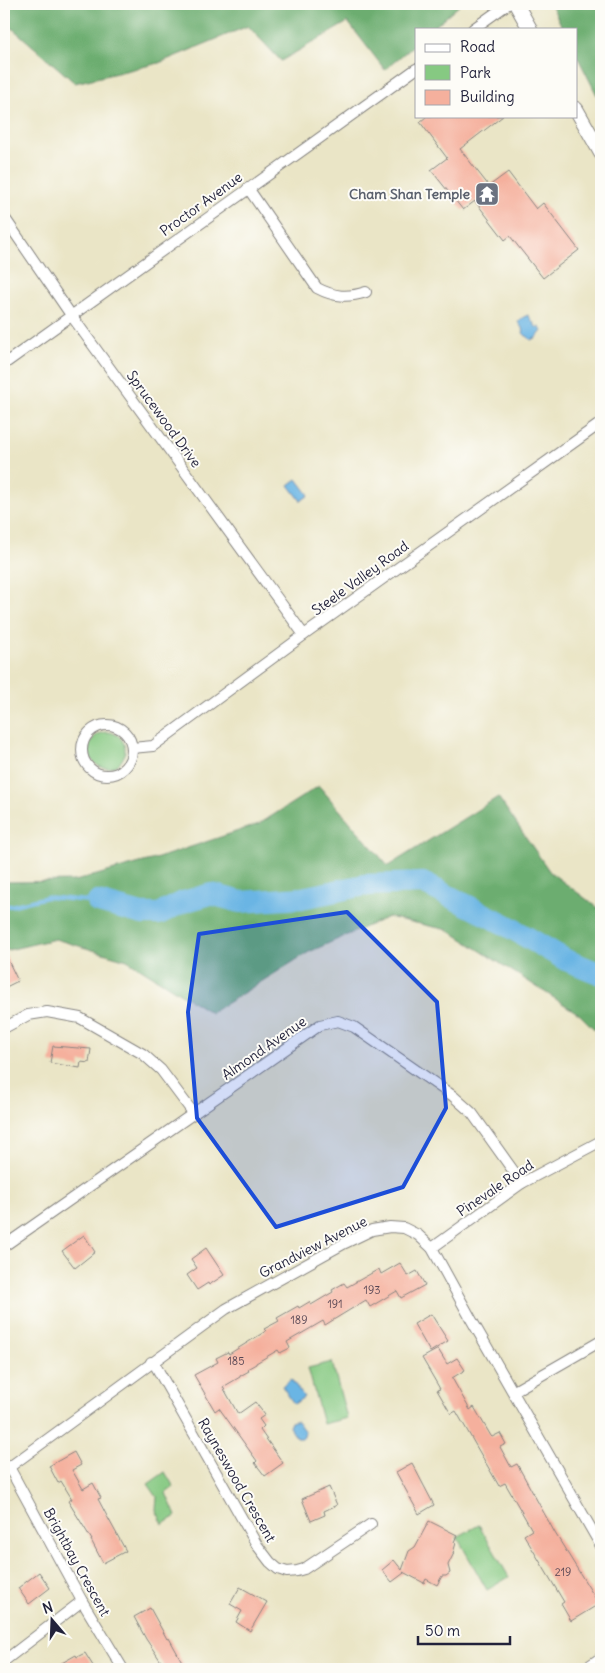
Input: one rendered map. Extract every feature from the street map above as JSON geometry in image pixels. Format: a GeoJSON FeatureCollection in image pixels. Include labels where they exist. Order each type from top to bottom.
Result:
{"type":"FeatureCollection","features":[{"type":"Feature","properties":{"kind":"main road"},"geometry":{"type":"LineString","coordinates":[[516,4],[529,28]]}},
{"type":"Feature","properties":{"kind":"main road"},"geometry":{"type":"LineString","coordinates":[[578,113],[601,153]]}},
{"type":"Feature","properties":{"kind":"main road"},"geometry":{"type":"LineString","coordinates":[[588,1669],[601,1660]]}},
{"type":"Feature","properties":{"kind":"street"},"geometry":{"type":"LineString","coordinates":[[474,28],[508,4]]}},
{"type":"Feature","properties":{"kind":"street","name":"Proctor Avenue"},"geometry":{"type":"LineString","coordinates":[[4,364],[415,70]]}},
{"type":"Feature","properties":{"kind":"street"},"geometry":{"type":"LineString","coordinates":[[248,188],[317,288],[327,293],[341,296],[353,296],[366,292]]}},
{"type":"Feature","properties":{"kind":"street","name":"Sprucewood Drive"},"geometry":{"type":"LineString","coordinates":[[4,217],[71,315],[304,635]]}},
{"type":"Feature","properties":{"kind":"street","name":"Steele Valley Road"},"geometry":{"type":"LineString","coordinates":[[132,748],[153,746],[304,635],[601,423]]}},
{"type":"Feature","properties":{"kind":"street"},"geometry":{"type":"LineString","coordinates":[[111,725],[120,728],[128,735],[132,748],[129,763],[122,770],[114,775],[104,775],[94,772],[87,766],[83,757],[82,747],[85,737],[92,730],[101,726],[111,725]]}},
{"type":"Feature","properties":{"kind":"street"},"geometry":{"type":"LineString","coordinates":[[4,1028],[28,1016],[47,1012],[80,1018],[143,1054],[161,1070],[194,1114]]}},
{"type":"Feature","properties":{"kind":"street","name":"Almond Avenue"},"geometry":{"type":"LineString","coordinates":[[4,1246],[320,1025],[338,1021],[354,1027],[472,1113],[522,1183]]}},
{"type":"Feature","properties":{"kind":"street","name":"Pinevale Road"},"geometry":{"type":"LineString","coordinates":[[432,1248],[522,1183],[601,1141]]}},
{"type":"Feature","properties":{"kind":"street","name":"Grandview Avenue"},"geometry":{"type":"LineString","coordinates":[[6,1469],[226,1309],[253,1292],[345,1243],[372,1230],[390,1226],[404,1228],[418,1235],[432,1248],[601,1546]]}},
{"type":"Feature","properties":{"kind":"street"},"geometry":{"type":"LineString","coordinates":[[514,1392],[601,1341]]}},
{"type":"Feature","properties":{"kind":"street","name":"Rayneswood Crescent"},"geometry":{"type":"LineString","coordinates":[[151,1362],[257,1545],[278,1569],[287,1572],[304,1568],[371,1524]]}},
{"type":"Feature","properties":{"kind":"street","name":"Brightbay Crescent"},"geometry":{"type":"LineString","coordinates":[[6,1469],[123,1669]]}},
{"type":"Feature","properties":{"kind":"street"},"geometry":{"type":"LineString","coordinates":[[4,1661],[82,1601]]}},
{"type":"Feature","properties":{"kind":"highlighted area"},"geometry":{"type":"Polygon","coordinates":[[[347,912],[437,1002],[446,1108],[403,1187],[276,1227],[197,1118],[188,1012],[199,934],[347,912]]]}},
{"type":"Feature","properties":{"kind":"green space"},"geometry":{"type":"Polygon","coordinates":[[[4,4],[461,4],[433,28],[415,28],[415,44],[385,70],[348,22],[281,61],[248,26],[159,63],[75,83],[4,21],[4,4]]]}},
{"type":"Feature","properties":{"kind":"green space"},"geometry":{"type":"Polygon","coordinates":[[[551,4],[601,4],[601,103],[578,58],[578,28],[563,28],[551,4]]]}},
{"type":"Feature","properties":{"kind":"green space"},"geometry":{"type":"Polygon","coordinates":[[[107,732],[114,733],[120,737],[124,743],[124,757],[120,763],[114,767],[107,768],[100,767],[94,763],[90,757],[89,750],[90,743],[94,737],[100,733],[107,732]]]}},
{"type":"Feature","properties":{"kind":"green space"},"geometry":{"type":"Polygon","coordinates":[[[319,786],[388,866],[498,797],[550,872],[601,910],[601,1036],[579,1014],[448,930],[388,917],[309,952],[211,1013],[127,960],[55,939],[4,951],[4,882],[75,881],[158,858],[259,824],[319,786]]]}},
{"type":"Feature","properties":{"kind":"green space"},"geometry":{"type":"Polygon","coordinates":[[[332,1362],[347,1418],[323,1424],[308,1368],[332,1362]]]}},
{"type":"Feature","properties":{"kind":"green space"},"geometry":{"type":"Polygon","coordinates":[[[165,1472],[174,1487],[166,1493],[176,1516],[163,1524],[156,1510],[157,1497],[148,1484],[165,1472]]]}},
{"type":"Feature","properties":{"kind":"green space"},"geometry":{"type":"Polygon","coordinates":[[[479,1525],[509,1577],[487,1590],[457,1537],[479,1525]]]}},
{"type":"Feature","properties":{"kind":"water"},"geometry":{"type":"Polygon","coordinates":[[[528,315],[537,328],[539,327],[542,331],[536,338],[531,340],[523,333],[524,331],[518,322],[528,315]]]}},
{"type":"Feature","properties":{"kind":"water"},"geometry":{"type":"Polygon","coordinates":[[[297,479],[309,495],[301,501],[289,485],[297,479]]]}},
{"type":"Feature","properties":{"kind":"water"},"geometry":{"type":"Polygon","coordinates":[[[291,1379],[304,1397],[294,1404],[282,1386],[291,1379]]]}},
{"type":"Feature","properties":{"kind":"water"},"geometry":{"type":"Polygon","coordinates":[[[293,1421],[297,1421],[305,1432],[303,1438],[297,1438],[289,1427],[293,1421]]]}},
{"type":"Feature","properties":{"kind":"building","name":"Cham Shan Temple"},"geometry":{"type":"Polygon","coordinates":[[[425,118],[500,118],[460,149],[489,186],[508,172],[536,209],[543,203],[579,250],[543,278],[510,236],[505,240],[475,201],[463,210],[431,170],[447,158],[420,122],[425,118]]]}},
{"type":"Feature","properties":{"kind":"building"},"geometry":{"type":"Polygon","coordinates":[[[4,952],[18,981],[4,988],[4,952]]]}},
{"type":"Feature","properties":{"kind":"building"},"geometry":{"type":"Polygon","coordinates":[[[53,1046],[91,1049],[89,1063],[81,1062],[80,1068],[50,1063],[53,1046]]]}},
{"type":"Feature","properties":{"kind":"building"},"geometry":{"type":"Polygon","coordinates":[[[84,1235],[95,1252],[75,1268],[62,1251],[84,1235]]]}},
{"type":"Feature","properties":{"kind":"building"},"geometry":{"type":"Polygon","coordinates":[[[206,1248],[224,1275],[197,1290],[187,1275],[197,1268],[191,1259],[206,1248]]]}},
{"type":"Feature","properties":{"kind":"building"},"geometry":{"type":"Polygon","coordinates":[[[400,1263],[408,1276],[417,1271],[425,1285],[401,1298],[397,1291],[370,1307],[366,1300],[325,1325],[323,1321],[287,1342],[290,1348],[280,1353],[278,1350],[247,1369],[249,1371],[223,1387],[238,1414],[255,1402],[265,1415],[259,1419],[264,1426],[260,1430],[283,1463],[265,1476],[255,1463],[257,1461],[219,1408],[215,1411],[194,1375],[218,1362],[216,1358],[228,1352],[229,1354],[266,1331],[264,1329],[279,1321],[277,1318],[298,1306],[299,1308],[309,1302],[311,1305],[344,1283],[347,1287],[379,1269],[381,1274],[400,1263]]]}},
{"type":"Feature","properties":{"kind":"building"},"geometry":{"type":"Polygon","coordinates":[[[431,1314],[448,1341],[430,1352],[414,1324],[431,1314]]]}},
{"type":"Feature","properties":{"kind":"building"},"geometry":{"type":"Polygon","coordinates":[[[438,1349],[447,1364],[457,1358],[465,1370],[452,1378],[470,1410],[474,1407],[492,1437],[500,1433],[506,1444],[500,1447],[511,1467],[517,1464],[555,1533],[599,1604],[571,1621],[561,1604],[564,1602],[524,1535],[532,1530],[505,1483],[499,1486],[456,1411],[451,1414],[437,1390],[440,1389],[422,1358],[438,1349]]]}},
{"type":"Feature","properties":{"kind":"building"},"geometry":{"type":"Polygon","coordinates":[[[74,1452],[81,1465],[72,1470],[83,1489],[93,1483],[101,1498],[98,1499],[126,1551],[103,1563],[92,1540],[68,1501],[72,1499],[61,1481],[58,1483],[49,1466],[74,1452]]]}},
{"type":"Feature","properties":{"kind":"building"},"geometry":{"type":"Polygon","coordinates":[[[412,1463],[434,1505],[419,1514],[396,1472],[412,1463]]]}},
{"type":"Feature","properties":{"kind":"building"},"geometry":{"type":"Polygon","coordinates":[[[329,1487],[337,1505],[324,1511],[325,1515],[311,1521],[302,1499],[329,1487]]]}},
{"type":"Feature","properties":{"kind":"building"},"geometry":{"type":"Polygon","coordinates":[[[429,1521],[457,1535],[454,1542],[456,1543],[454,1553],[448,1565],[450,1573],[442,1576],[437,1585],[426,1579],[424,1583],[403,1572],[392,1582],[382,1570],[394,1560],[402,1570],[409,1551],[415,1547],[429,1521]]]}},
{"type":"Feature","properties":{"kind":"building"},"geometry":{"type":"Polygon","coordinates":[[[39,1572],[50,1588],[29,1604],[18,1588],[39,1572]]]}},
{"type":"Feature","properties":{"kind":"building"},"geometry":{"type":"Polygon","coordinates":[[[240,1587],[267,1602],[250,1631],[236,1622],[242,1611],[230,1604],[240,1587]]]}},
{"type":"Feature","properties":{"kind":"building"},"geometry":{"type":"Polygon","coordinates":[[[150,1608],[186,1669],[166,1669],[146,1639],[134,1617],[150,1608]]]}},
{"type":"Feature","properties":{"kind":"building"},"geometry":{"type":"Polygon","coordinates":[[[85,1653],[95,1669],[51,1669],[76,1655],[77,1657],[85,1653]]]}},
{"type":"Feature","properties":{"kind":"waterway"},"geometry":{"type":"LineString","coordinates":[[98,902],[142,914],[159,914],[183,902],[211,894],[241,902],[302,898],[365,885],[423,883],[506,925],[566,960],[601,974]]}},
{"type":"Feature","properties":{"kind":"waterway"},"geometry":{"type":"LineString","coordinates":[[4,905],[10,906],[47,897],[98,902]]}},
{"type":"Feature","properties":{"kind":"place","name":"Cham Shan Temple"},"geometry":{"type":"Point","coordinates":[487,194]}}]}
